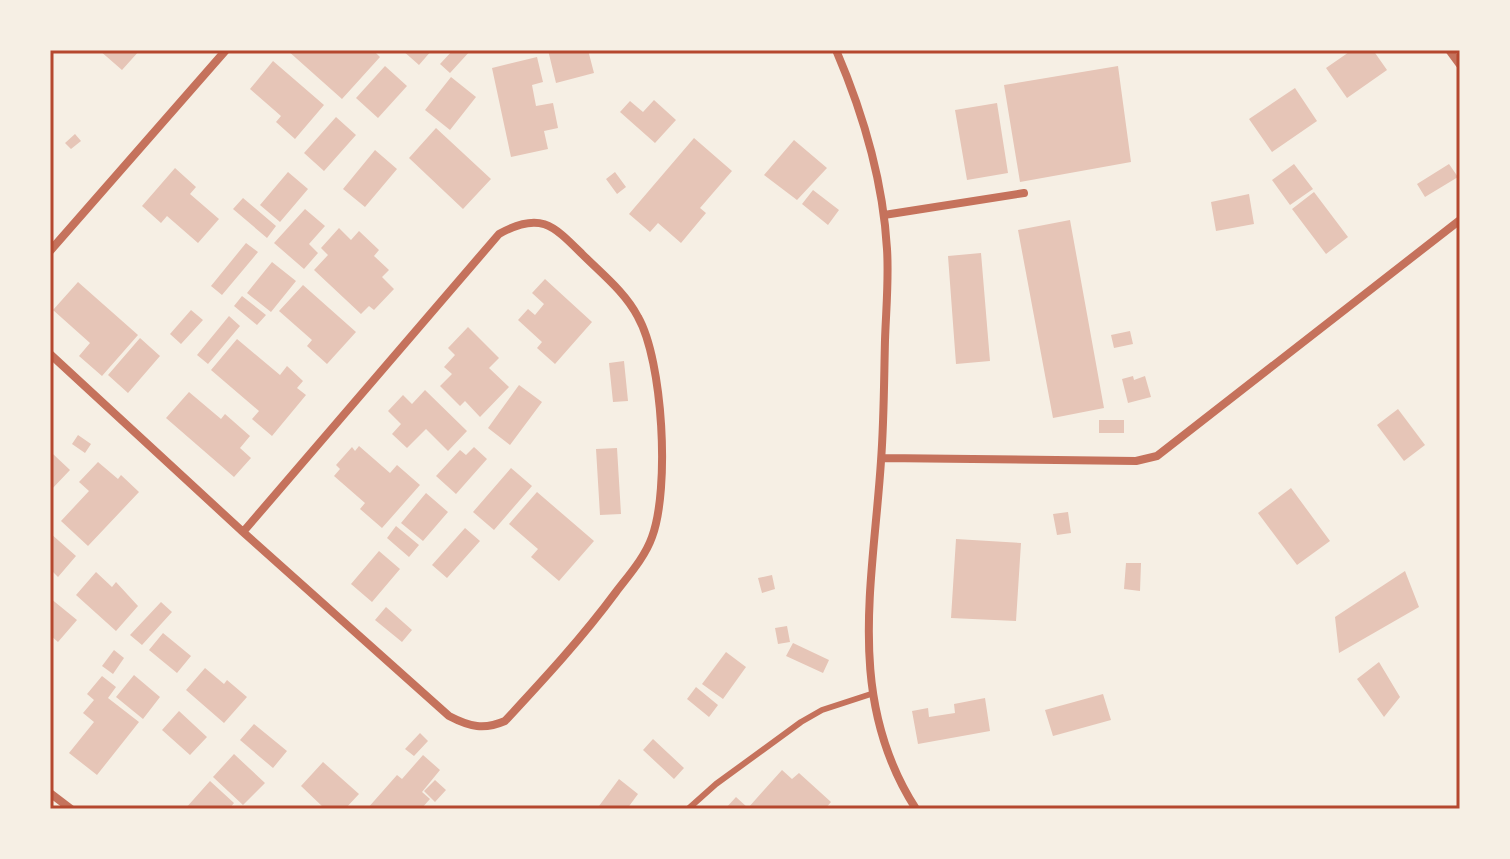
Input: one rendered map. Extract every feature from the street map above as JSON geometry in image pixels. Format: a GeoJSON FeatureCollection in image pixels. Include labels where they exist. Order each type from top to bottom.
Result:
{"type":"FeatureCollection","features":[{"type":"Feature","properties":{"kind":"street"},"geometry":{"type":"LineString","coordinates":[[50,251],[226,50]]}},
{"type":"Feature","properties":{"kind":"street"},"geometry":{"type":"LineString","coordinates":[[836,50],[856,97],[873,157],[888,252],[882,458],[867,628],[871,694],[888,753],[901,786],[916,809]]}},
{"type":"Feature","properties":{"kind":"street"},"geometry":{"type":"LineString","coordinates":[[1449,50],[1460,65]]}},
{"type":"Feature","properties":{"kind":"street"},"geometry":{"type":"LineString","coordinates":[[884,215],[1024,193]]}},
{"type":"Feature","properties":{"kind":"street"},"geometry":{"type":"LineString","coordinates":[[882,458],[1136,461],[1157,456],[1460,220]]}},
{"type":"Feature","properties":{"kind":"street"},"geometry":{"type":"LineString","coordinates":[[50,354],[243,532],[449,716],[467,726],[489,728],[505,721],[579,642],[642,557],[652,537],[662,498],[658,378],[649,339],[638,316],[624,295],[556,229],[528,221],[516,224],[499,234],[243,532]]}},
{"type":"Feature","properties":{"kind":"street"},"geometry":{"type":"LineString","coordinates":[[50,793],[71,809]]}},
{"type":"Feature","properties":{"kind":"lane"},"geometry":{"type":"LineString","coordinates":[[688,809],[716,784],[801,722],[822,710],[871,694]]}},
{"type":"Feature","properties":{"kind":"building"},"geometry":{"type":"Polygon","coordinates":[[[99,50],[140,50],[122,70],[99,50]]]}},
{"type":"Feature","properties":{"kind":"building"},"geometry":{"type":"Polygon","coordinates":[[[287,50],[373,50],[380,57],[342,99],[287,50]]]}},
{"type":"Feature","properties":{"kind":"building"},"geometry":{"type":"Polygon","coordinates":[[[402,50],[432,50],[419,65],[402,50]]]}},
{"type":"Feature","properties":{"kind":"building"},"geometry":{"type":"Polygon","coordinates":[[[453,50],[471,50],[450,73],[440,64],[453,50]]]}},
{"type":"Feature","properties":{"kind":"building"},"geometry":{"type":"Polygon","coordinates":[[[548,50],[588,50],[594,73],[556,83],[548,50]]]}},
{"type":"Feature","properties":{"kind":"building"},"geometry":{"type":"Polygon","coordinates":[[[1352,50],[1373,50],[1387,70],[1347,98],[1326,68],[1352,50]]]}},
{"type":"Feature","properties":{"kind":"building"},"geometry":{"type":"Polygon","coordinates":[[[537,57],[543,82],[532,85],[536,106],[553,103],[558,128],[544,131],[548,149],[511,157],[492,68],[537,57]]]}},
{"type":"Feature","properties":{"kind":"building"},"geometry":{"type":"Polygon","coordinates":[[[273,61],[324,105],[295,139],[276,122],[281,116],[250,89],[273,61]]]}},
{"type":"Feature","properties":{"kind":"building"},"geometry":{"type":"Polygon","coordinates":[[[385,66],[407,86],[378,118],[356,98],[385,66]]]}},
{"type":"Feature","properties":{"kind":"building"},"geometry":{"type":"Polygon","coordinates":[[[1118,66],[1131,162],[1020,182],[1004,85],[1118,66]]]}},
{"type":"Feature","properties":{"kind":"building"},"geometry":{"type":"Polygon","coordinates":[[[451,77],[476,97],[450,130],[425,110],[451,77]]]}},
{"type":"Feature","properties":{"kind":"building"},"geometry":{"type":"Polygon","coordinates":[[[1295,88],[1317,121],[1272,152],[1249,119],[1295,88]]]}},
{"type":"Feature","properties":{"kind":"building"},"geometry":{"type":"Polygon","coordinates":[[[654,100],[676,120],[655,143],[620,112],[630,101],[643,112],[654,100]]]}},
{"type":"Feature","properties":{"kind":"building"},"geometry":{"type":"Polygon","coordinates":[[[997,103],[1008,173],[967,180],[955,110],[997,103]]]}},
{"type":"Feature","properties":{"kind":"building"},"geometry":{"type":"Polygon","coordinates":[[[336,117],[356,135],[324,171],[304,153],[336,117]]]}},
{"type":"Feature","properties":{"kind":"building"},"geometry":{"type":"Polygon","coordinates":[[[436,128],[491,179],[463,209],[409,158],[436,128]]]}},
{"type":"Feature","properties":{"kind":"building"},"geometry":{"type":"Polygon","coordinates":[[[75,134],[81,141],[71,149],[65,143],[75,134]]]}},
{"type":"Feature","properties":{"kind":"building"},"geometry":{"type":"Polygon","coordinates":[[[694,138],[732,171],[700,208],[706,213],[681,243],[658,223],[650,232],[629,214],[694,138]]]}},
{"type":"Feature","properties":{"kind":"building"},"geometry":{"type":"Polygon","coordinates":[[[794,140],[827,168],[797,200],[764,175],[794,140]]]}},
{"type":"Feature","properties":{"kind":"building"},"geometry":{"type":"Polygon","coordinates":[[[375,150],[397,169],[365,207],[343,189],[375,150]]]}},
{"type":"Feature","properties":{"kind":"building"},"geometry":{"type":"Polygon","coordinates":[[[1294,164],[1313,189],[1290,205],[1272,180],[1294,164]]]}},
{"type":"Feature","properties":{"kind":"building"},"geometry":{"type":"Polygon","coordinates":[[[1449,164],[1458,177],[1425,197],[1417,184],[1449,164]]]}},
{"type":"Feature","properties":{"kind":"building"},"geometry":{"type":"Polygon","coordinates":[[[175,168],[196,187],[190,194],[219,219],[198,243],[167,216],[161,223],[142,206],[175,168]]]}},
{"type":"Feature","properties":{"kind":"building"},"geometry":{"type":"Polygon","coordinates":[[[288,172],[308,189],[280,222],[260,205],[288,172]]]}},
{"type":"Feature","properties":{"kind":"building"},"geometry":{"type":"Polygon","coordinates":[[[615,172],[626,187],[617,194],[606,179],[615,172]]]}},
{"type":"Feature","properties":{"kind":"building"},"geometry":{"type":"Polygon","coordinates":[[[813,190],[839,210],[828,225],[802,204],[813,190]]]}},
{"type":"Feature","properties":{"kind":"building"},"geometry":{"type":"Polygon","coordinates":[[[1314,192],[1348,237],[1326,254],[1292,209],[1314,192]]]}},
{"type":"Feature","properties":{"kind":"building"},"geometry":{"type":"Polygon","coordinates":[[[1249,194],[1254,224],[1216,231],[1211,202],[1249,194]]]}},
{"type":"Feature","properties":{"kind":"building"},"geometry":{"type":"Polygon","coordinates":[[[243,198],[276,226],[267,238],[233,209],[243,198]]]}},
{"type":"Feature","properties":{"kind":"building"},"geometry":{"type":"Polygon","coordinates":[[[305,209],[325,226],[309,244],[318,253],[304,269],[274,243],[305,209]]]}},
{"type":"Feature","properties":{"kind":"building"},"geometry":{"type":"Polygon","coordinates":[[[1070,220],[1104,408],[1053,418],[1018,230],[1070,220]]]}},
{"type":"Feature","properties":{"kind":"building"},"geometry":{"type":"Polygon","coordinates":[[[339,228],[351,240],[359,231],[379,250],[374,256],[389,270],[382,277],[394,289],[374,310],[369,306],[361,314],[314,270],[328,255],[321,248],[339,228]]]}},
{"type":"Feature","properties":{"kind":"building"},"geometry":{"type":"Polygon","coordinates":[[[246,243],[258,252],[222,295],[211,286],[246,243]]]}},
{"type":"Feature","properties":{"kind":"building"},"geometry":{"type":"Polygon","coordinates":[[[981,253],[990,361],[956,364],[948,256],[981,253]]]}},
{"type":"Feature","properties":{"kind":"building"},"geometry":{"type":"Polygon","coordinates":[[[272,262],[296,281],[271,312],[247,293],[272,262]]]}},
{"type":"Feature","properties":{"kind":"building"},"geometry":{"type":"Polygon","coordinates":[[[545,279],[592,322],[555,364],[537,348],[542,342],[518,320],[528,309],[535,315],[544,304],[532,293],[545,279]]]}},
{"type":"Feature","properties":{"kind":"building"},"geometry":{"type":"Polygon","coordinates":[[[78,282],[138,335],[102,376],[79,356],[90,343],[53,310],[78,282]]]}},
{"type":"Feature","properties":{"kind":"building"},"geometry":{"type":"Polygon","coordinates":[[[303,285],[356,332],[327,364],[307,346],[312,340],[279,311],[303,285]]]}},
{"type":"Feature","properties":{"kind":"building"},"geometry":{"type":"Polygon","coordinates":[[[242,296],[266,315],[257,325],[234,306],[242,296]]]}},
{"type":"Feature","properties":{"kind":"building"},"geometry":{"type":"Polygon","coordinates":[[[191,310],[203,320],[181,344],[170,334],[191,310]]]}},
{"type":"Feature","properties":{"kind":"building"},"geometry":{"type":"Polygon","coordinates":[[[229,316],[240,326],[208,364],[197,355],[229,316]]]}},
{"type":"Feature","properties":{"kind":"building"},"geometry":{"type":"Polygon","coordinates":[[[468,327],[499,358],[489,368],[509,387],[480,417],[465,401],[460,406],[440,386],[452,374],[444,367],[455,355],[448,348],[468,327]]]}},
{"type":"Feature","properties":{"kind":"building"},"geometry":{"type":"Polygon","coordinates":[[[1130,331],[1133,344],[1114,348],[1111,335],[1130,331]]]}},
{"type":"Feature","properties":{"kind":"building"},"geometry":{"type":"Polygon","coordinates":[[[140,338],[160,356],[128,393],[108,375],[140,338]]]}},
{"type":"Feature","properties":{"kind":"building"},"geometry":{"type":"Polygon","coordinates":[[[237,339],[280,375],[287,366],[303,381],[297,388],[306,395],[272,436],[252,419],[259,411],[211,370],[237,339]]]}},
{"type":"Feature","properties":{"kind":"building"},"geometry":{"type":"Polygon","coordinates":[[[624,361],[628,401],[613,402],[609,363],[624,361]]]}},
{"type":"Feature","properties":{"kind":"building"},"geometry":{"type":"Polygon","coordinates":[[[1133,376],[1134,380],[1145,376],[1151,397],[1128,403],[1122,379],[1133,376]]]}},
{"type":"Feature","properties":{"kind":"building"},"geometry":{"type":"Polygon","coordinates":[[[519,385],[542,402],[510,445],[488,428],[519,385]]]}},
{"type":"Feature","properties":{"kind":"building"},"geometry":{"type":"Polygon","coordinates":[[[425,390],[467,431],[448,451],[426,429],[407,448],[392,434],[401,424],[388,411],[403,395],[412,404],[425,390]]]}},
{"type":"Feature","properties":{"kind":"building"},"geometry":{"type":"Polygon","coordinates":[[[189,392],[221,419],[225,414],[250,436],[240,448],[251,458],[234,477],[166,418],[189,392]]]}},
{"type":"Feature","properties":{"kind":"building"},"geometry":{"type":"Polygon","coordinates":[[[1398,409],[1425,445],[1404,461],[1377,425],[1398,409]]]}},
{"type":"Feature","properties":{"kind":"building"},"geometry":{"type":"Polygon","coordinates":[[[1099,420],[1124,420],[1124,433],[1099,433],[1099,420]]]}},
{"type":"Feature","properties":{"kind":"building"},"geometry":{"type":"Polygon","coordinates":[[[78,435],[91,444],[85,453],[72,444],[78,435]]]}},
{"type":"Feature","properties":{"kind":"building"},"geometry":{"type":"Polygon","coordinates":[[[359,446],[390,473],[397,465],[420,485],[382,528],[360,509],[365,503],[334,476],[340,469],[336,465],[352,447],[355,451],[359,446]]]}},
{"type":"Feature","properties":{"kind":"building"},"geometry":{"type":"Polygon","coordinates":[[[474,447],[487,459],[456,494],[436,476],[460,450],[466,455],[474,447]]]}},
{"type":"Feature","properties":{"kind":"building"},"geometry":{"type":"Polygon","coordinates":[[[617,448],[621,514],[600,515],[596,449],[617,448]]]}},
{"type":"Feature","properties":{"kind":"building"},"geometry":{"type":"Polygon","coordinates":[[[53,454],[70,470],[50,491],[50,457],[53,454]]]}},
{"type":"Feature","properties":{"kind":"building"},"geometry":{"type":"Polygon","coordinates":[[[98,462],[118,479],[121,475],[139,492],[88,546],[61,521],[89,491],[79,482],[98,462]]]}},
{"type":"Feature","properties":{"kind":"building"},"geometry":{"type":"Polygon","coordinates":[[[511,468],[532,486],[494,530],[473,512],[511,468]]]}},
{"type":"Feature","properties":{"kind":"building"},"geometry":{"type":"Polygon","coordinates":[[[1291,488],[1330,541],[1297,565],[1258,513],[1291,488]]]}},
{"type":"Feature","properties":{"kind":"building"},"geometry":{"type":"Polygon","coordinates":[[[537,492],[594,541],[559,581],[531,557],[538,549],[509,524],[537,492]]]}},
{"type":"Feature","properties":{"kind":"building"},"geometry":{"type":"Polygon","coordinates":[[[426,493],[448,512],[423,541],[401,523],[426,493]]]}},
{"type":"Feature","properties":{"kind":"building"},"geometry":{"type":"Polygon","coordinates":[[[1068,512],[1071,533],[1057,535],[1053,514],[1068,512]]]}},
{"type":"Feature","properties":{"kind":"building"},"geometry":{"type":"Polygon","coordinates":[[[396,526],[419,545],[409,557],[387,538],[396,526]]]}},
{"type":"Feature","properties":{"kind":"building"},"geometry":{"type":"Polygon","coordinates":[[[465,528],[480,541],[447,578],[432,565],[465,528]]]}},
{"type":"Feature","properties":{"kind":"building"},"geometry":{"type":"Polygon","coordinates":[[[50,533],[76,556],[58,577],[50,569],[50,533]]]}},
{"type":"Feature","properties":{"kind":"building"},"geometry":{"type":"Polygon","coordinates":[[[956,539],[1021,543],[1016,621],[951,618],[956,539]]]}},
{"type":"Feature","properties":{"kind":"building"},"geometry":{"type":"Polygon","coordinates":[[[379,551],[400,569],[372,602],[351,584],[379,551]]]}},
{"type":"Feature","properties":{"kind":"building"},"geometry":{"type":"Polygon","coordinates":[[[1126,563],[1141,563],[1140,591],[1124,589],[1126,563]]]}},
{"type":"Feature","properties":{"kind":"building"},"geometry":{"type":"Polygon","coordinates":[[[1405,571],[1419,607],[1339,653],[1335,617],[1405,571]]]}},
{"type":"Feature","properties":{"kind":"building"},"geometry":{"type":"Polygon","coordinates":[[[96,572],[112,587],[116,582],[138,606],[116,631],[76,595],[96,572]]]}},
{"type":"Feature","properties":{"kind":"building"},"geometry":{"type":"Polygon","coordinates":[[[772,575],[775,589],[762,593],[758,578],[772,575]]]}},
{"type":"Feature","properties":{"kind":"building"},"geometry":{"type":"Polygon","coordinates":[[[50,598],[77,620],[58,642],[50,635],[50,598]]]}},
{"type":"Feature","properties":{"kind":"building"},"geometry":{"type":"Polygon","coordinates":[[[161,602],[172,612],[142,645],[130,635],[161,602]]]}},
{"type":"Feature","properties":{"kind":"building"},"geometry":{"type":"Polygon","coordinates":[[[386,607],[412,630],[402,642],[375,620],[386,607]]]}},
{"type":"Feature","properties":{"kind":"building"},"geometry":{"type":"Polygon","coordinates":[[[787,626],[790,642],[778,644],[775,628],[787,626]]]}},
{"type":"Feature","properties":{"kind":"building"},"geometry":{"type":"Polygon","coordinates":[[[163,633],[191,656],[177,673],[149,650],[163,633]]]}},
{"type":"Feature","properties":{"kind":"building"},"geometry":{"type":"Polygon","coordinates":[[[793,643],[829,660],[823,673],[786,656],[793,643]]]}},
{"type":"Feature","properties":{"kind":"building"},"geometry":{"type":"Polygon","coordinates":[[[114,650],[124,658],[113,674],[102,666],[114,650]]]}},
{"type":"Feature","properties":{"kind":"building"},"geometry":{"type":"Polygon","coordinates":[[[726,652],[746,667],[723,699],[702,684],[726,652]]]}},
{"type":"Feature","properties":{"kind":"building"},"geometry":{"type":"Polygon","coordinates":[[[1379,662],[1400,697],[1384,717],[1357,679],[1379,662]]]}},
{"type":"Feature","properties":{"kind":"building"},"geometry":{"type":"Polygon","coordinates":[[[205,668],[224,684],[227,680],[247,697],[224,723],[186,690],[205,668]]]}},
{"type":"Feature","properties":{"kind":"building"},"geometry":{"type":"Polygon","coordinates":[[[134,675],[160,697],[143,719],[116,697],[134,675]]]}},
{"type":"Feature","properties":{"kind":"building"},"geometry":{"type":"Polygon","coordinates":[[[102,676],[116,687],[108,698],[139,722],[97,775],[69,753],[94,722],[83,713],[94,700],[87,694],[102,676]]]}},
{"type":"Feature","properties":{"kind":"building"},"geometry":{"type":"Polygon","coordinates":[[[696,687],[718,705],[709,717],[687,699],[696,687]]]}},
{"type":"Feature","properties":{"kind":"building"},"geometry":{"type":"Polygon","coordinates":[[[1103,694],[1111,720],[1053,736],[1045,710],[1103,694]]]}},
{"type":"Feature","properties":{"kind":"building"},"geometry":{"type":"Polygon","coordinates":[[[985,698],[990,731],[918,744],[912,711],[928,708],[929,717],[955,713],[954,704],[985,698]]]}},
{"type":"Feature","properties":{"kind":"building"},"geometry":{"type":"Polygon","coordinates":[[[179,711],[207,737],[190,755],[162,730],[179,711]]]}},
{"type":"Feature","properties":{"kind":"building"},"geometry":{"type":"Polygon","coordinates":[[[254,724],[287,751],[273,768],[240,740],[254,724]]]}},
{"type":"Feature","properties":{"kind":"building"},"geometry":{"type":"Polygon","coordinates":[[[420,733],[428,741],[414,756],[405,749],[420,733]]]}},
{"type":"Feature","properties":{"kind":"building"},"geometry":{"type":"Polygon","coordinates":[[[653,739],[684,768],[674,779],[643,750],[653,739]]]}},
{"type":"Feature","properties":{"kind":"building"},"geometry":{"type":"Polygon","coordinates":[[[234,754],[265,783],[243,805],[213,777],[234,754]]]}},
{"type":"Feature","properties":{"kind":"building"},"geometry":{"type":"Polygon","coordinates":[[[423,755],[440,770],[422,792],[430,799],[421,809],[367,809],[397,775],[402,779],[423,755]]]}},
{"type":"Feature","properties":{"kind":"building"},"geometry":{"type":"Polygon","coordinates":[[[323,762],[359,794],[345,809],[325,809],[301,786],[323,762]]]}},
{"type":"Feature","properties":{"kind":"building"},"geometry":{"type":"Polygon","coordinates":[[[782,770],[792,779],[799,773],[831,802],[825,809],[725,809],[736,797],[748,808],[782,770]]]}},
{"type":"Feature","properties":{"kind":"building"},"geometry":{"type":"Polygon","coordinates":[[[619,779],[638,794],[627,809],[603,809],[599,806],[619,779]]]}},
{"type":"Feature","properties":{"kind":"building"},"geometry":{"type":"Polygon","coordinates":[[[435,780],[446,790],[435,802],[424,791],[435,780]]]}},
{"type":"Feature","properties":{"kind":"building"},"geometry":{"type":"Polygon","coordinates":[[[210,781],[234,803],[229,809],[185,809],[210,781]]]}}]}
